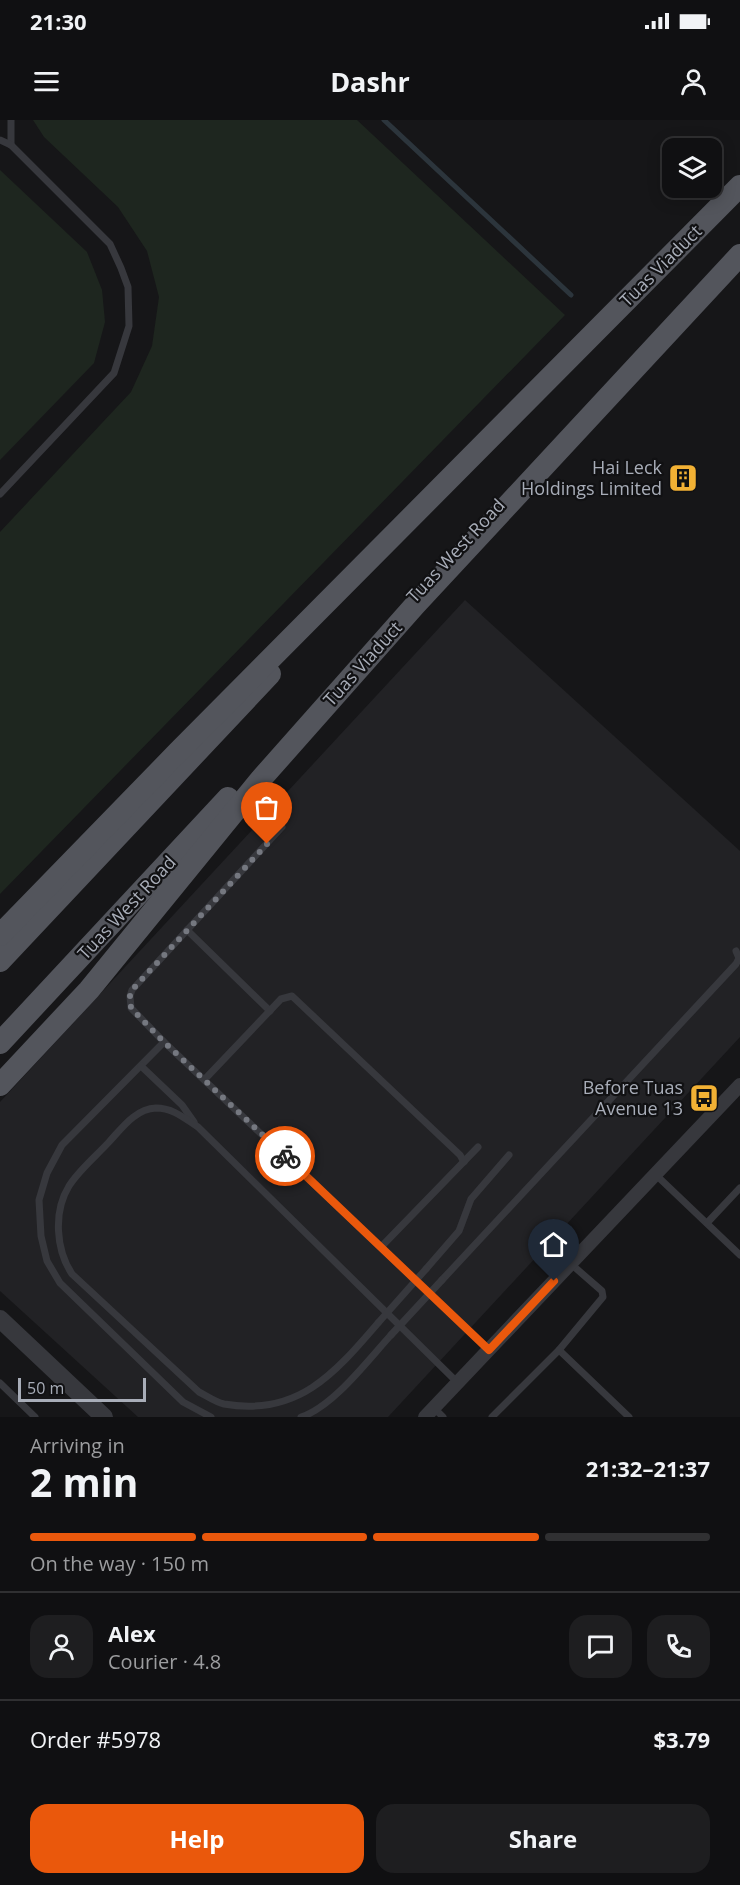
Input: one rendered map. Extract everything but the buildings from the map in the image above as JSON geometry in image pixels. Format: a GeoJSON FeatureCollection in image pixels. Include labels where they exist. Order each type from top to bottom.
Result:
{"type":"FeatureCollection","features":[{"type":"Feature","properties":{"kind":"main road"},"geometry":{"type":"LineString","coordinates":[[0,961],[740,175]]}},
{"type":"Feature","properties":{"kind":"main road","name":"Tuas Viaduct"},"geometry":{"type":"LineString","coordinates":[[0,935],[178,752],[740,186]]}},
{"type":"Feature","properties":{"kind":"main road","name":"Tuas Viaduct"},"geometry":{"type":"LineString","coordinates":[[0,1086],[89,990],[261,779],[416,604],[738,250]]}},
{"type":"Feature","properties":{"kind":"main road","name":"Tuas West Road"},"geometry":{"type":"LineString","coordinates":[[0,1043],[738,250]]}},
{"type":"Feature","properties":{"kind":"street"},"geometry":{"type":"LineString","coordinates":[[434,1414],[458,1383],[740,1085]]}},
{"type":"Feature","properties":{"kind":"street"},"geometry":{"type":"LineString","coordinates":[[0,1319],[104,1417]]}},
{"type":"Feature","properties":{"kind":"lane"},"geometry":{"type":"LineString","coordinates":[[10,120],[11,145]]}},
{"type":"Feature","properties":{"kind":"lane"},"geometry":{"type":"LineString","coordinates":[[0,140],[11,145],[110,244],[128,287],[129,326],[114,374],[0,494]]}},
{"type":"Feature","properties":{"kind":"lane"},"geometry":{"type":"LineString","coordinates":[[282,827],[132,990],[131,1008],[489,1350]]}},
{"type":"Feature","properties":{"kind":"lane"},"geometry":{"type":"LineString","coordinates":[[187,930],[270,1011]]}},
{"type":"Feature","properties":{"kind":"lane"},"geometry":{"type":"LineString","coordinates":[[301,1417],[308,1415],[333,1397],[391,1335],[736,964],[739,958],[735,951]]}},
{"type":"Feature","properties":{"kind":"lane"},"geometry":{"type":"LineString","coordinates":[[205,1079],[281,999],[292,996],[460,1155],[464,1162]]}},
{"type":"Feature","properties":{"kind":"lane"},"geometry":{"type":"LineString","coordinates":[[164,1042],[62,1145],[46,1173],[39,1200],[41,1236],[47,1261],[60,1283],[183,1402],[211,1417]]}},
{"type":"Feature","properties":{"kind":"lane"},"geometry":{"type":"LineString","coordinates":[[141,1066],[182,1104],[198,1127],[458,1383]]}},
{"type":"Feature","properties":{"kind":"lane"},"geometry":{"type":"LineString","coordinates":[[198,1127],[171,1110],[154,1108],[133,1116],[69,1185],[62,1202],[58,1233],[66,1265],[72,1274],[199,1392],[222,1404],[252,1409],[277,1407],[302,1398],[320,1386],[346,1360],[459,1231],[471,1199],[508,1155]]}},
{"type":"Feature","properties":{"kind":"lane"},"geometry":{"type":"LineString","coordinates":[[381,1247],[478,1147]]}},
{"type":"Feature","properties":{"kind":"lane"},"geometry":{"type":"LineString","coordinates":[[656,1174],[740,1255]]}},
{"type":"Feature","properties":{"kind":"lane"},"geometry":{"type":"LineString","coordinates":[[707,1223],[740,1188]]}},
{"type":"Feature","properties":{"kind":"lane"},"geometry":{"type":"LineString","coordinates":[[492,1417],[559,1350],[603,1297],[602,1291],[571,1264]]}},
{"type":"Feature","properties":{"kind":"lane"},"geometry":{"type":"LineString","coordinates":[[559,1350],[629,1417]]}},
{"type":"Feature","properties":{"kind":"lane"},"geometry":{"type":"LineString","coordinates":[[0,1383],[35,1417]]}},
{"type":"Feature","properties":{"kind":"shaded area"},"geometry":{"type":"Polygon","coordinates":[[[33,120],[357,120],[565,315],[0,894],[0,532],[131,392],[152,346],[159,297],[147,251],[118,207],[44,137],[33,120]]]}},
{"type":"Feature","properties":{"kind":"shaded area"},"geometry":{"type":"Polygon","coordinates":[[[0,170],[87,252],[102,290],[105,322],[94,363],[0,460],[0,170]]]}},
{"type":"Feature","properties":{"kind":"shaded area"},"geometry":{"type":"Polygon","coordinates":[[[465,600],[740,851],[740,1037],[388,1417],[138,1417],[0,1291],[0,1102],[465,600]]]}},
{"type":"Feature","properties":{"kind":"waterway"},"geometry":{"type":"LineString","coordinates":[[384,120],[571,295]]}},
{"type":"Feature","properties":{"kind":"way so far"},"geometry":{"type":"LineString","coordinates":[[267,844],[132,990],[130,1001],[131,1008],[164,1042],[285,1156]]}},
{"type":"Feature","properties":{"kind":"place","name":"Hai Leck Holdings Limited"},"geometry":{"type":"Point","coordinates":[683,478]}},
{"type":"Feature","properties":{"kind":"place","name":"Before Tuas Avenue 13"},"geometry":{"type":"Point","coordinates":[704,1098]}},
{"type":"Feature","properties":{"kind":"route"},"geometry":{"type":"LineString","coordinates":[[285,1156],[489,1350],[554,1281]]}}]}
